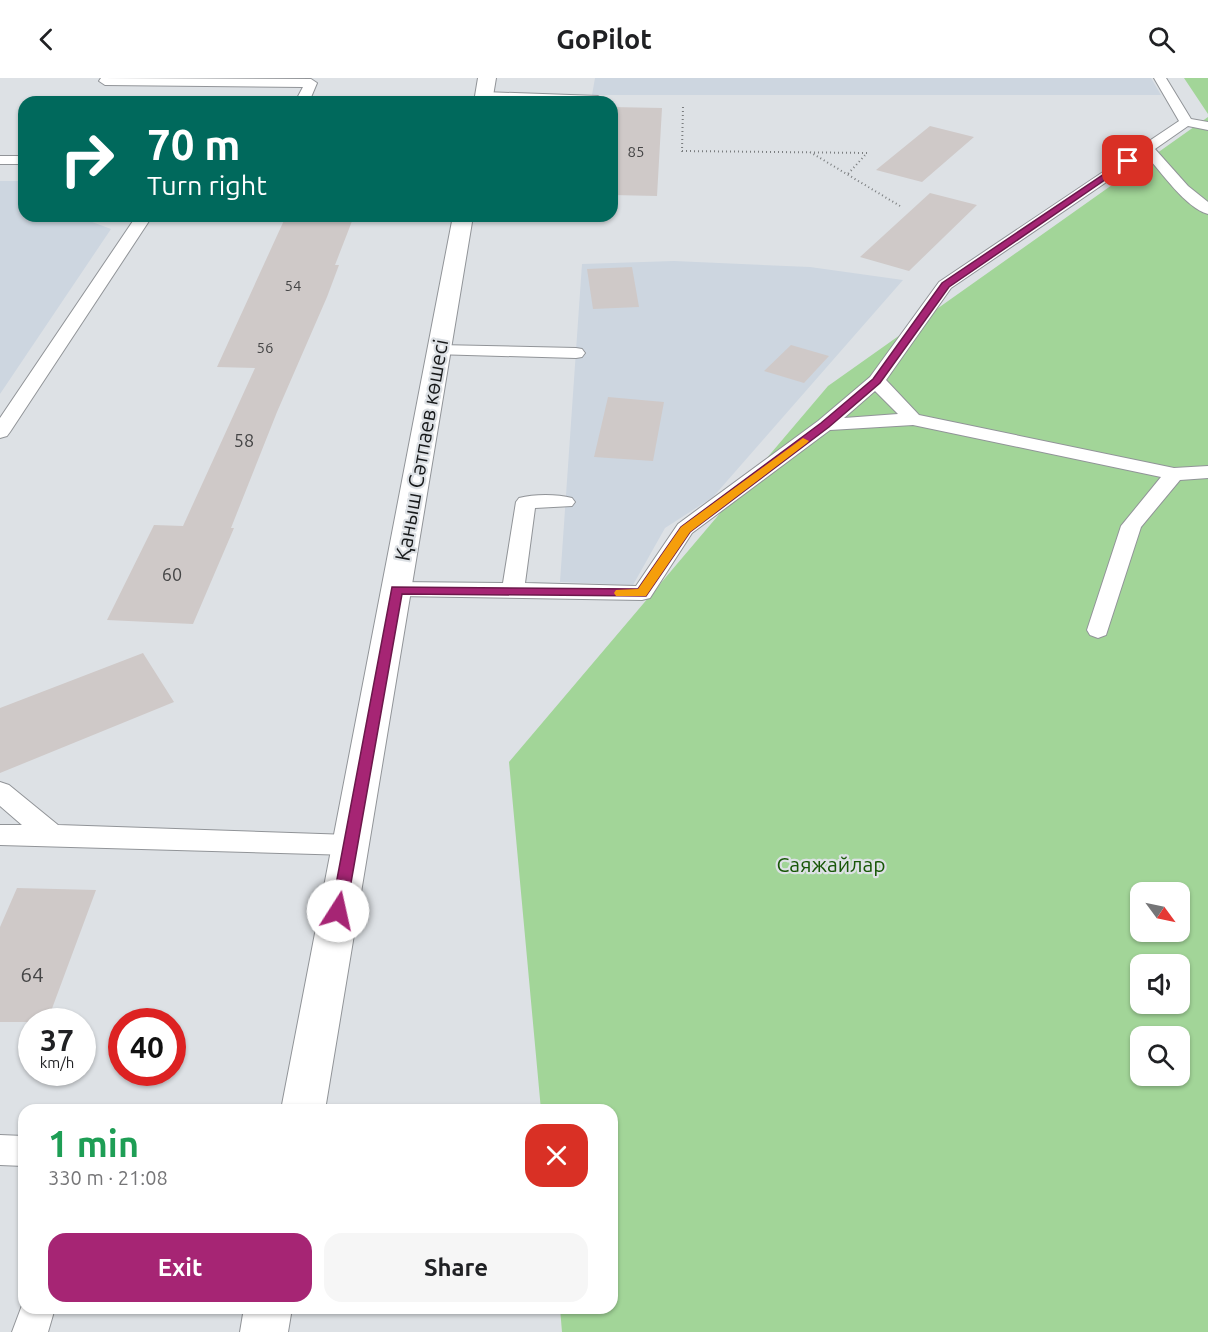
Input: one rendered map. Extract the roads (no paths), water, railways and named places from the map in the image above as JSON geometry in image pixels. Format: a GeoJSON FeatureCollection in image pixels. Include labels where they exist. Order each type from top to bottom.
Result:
{"type":"FeatureCollection","features":[{"type":"Feature","properties":{"kind":"street","name":"Қаныш Сәтпаев көшесі"},"geometry":{"type":"LineString","coordinates":[[304,1104],[462,222]]}},
{"type":"Feature","properties":{"kind":"street"},"geometry":{"type":"LineString","coordinates":[[264,1332],[267,1314]]}},
{"type":"Feature","properties":{"kind":"lane"},"geometry":{"type":"LineString","coordinates":[[106,78],[105,81],[311,83],[305,96]]}},
{"type":"Feature","properties":{"kind":"lane"},"geometry":{"type":"LineString","coordinates":[[1160,78],[1186,122]]}},
{"type":"Feature","properties":{"kind":"lane"},"geometry":{"type":"LineString","coordinates":[[485,92],[542,96]]}},
{"type":"Feature","properties":{"kind":"lane"},"geometry":{"type":"LineString","coordinates":[[396,590],[642,593],[686,529],[825,425],[876,381],[945,285],[1186,122],[1208,126]]}},
{"type":"Feature","properties":{"kind":"lane"},"geometry":{"type":"LineString","coordinates":[[1147,148],[1183,189],[1208,209]]}},
{"type":"Feature","properties":{"kind":"lane"},"geometry":{"type":"LineString","coordinates":[[0,159],[18,160]]}},
{"type":"Feature","properties":{"kind":"lane"},"geometry":{"type":"LineString","coordinates":[[0,432],[140,222]]}},
{"type":"Feature","properties":{"kind":"lane"},"geometry":{"type":"LineString","coordinates":[[439,351],[576,353]]}},
{"type":"Feature","properties":{"kind":"lane"},"geometry":{"type":"LineString","coordinates":[[876,381],[913,419]]}},
{"type":"Feature","properties":{"kind":"lane"},"geometry":{"type":"LineString","coordinates":[[825,425],[913,419],[1174,474],[1208,472]]}},
{"type":"Feature","properties":{"kind":"lane"},"geometry":{"type":"LineString","coordinates":[[1098,630],[1131,526],[1174,474]]}},
{"type":"Feature","properties":{"kind":"lane"},"geometry":{"type":"LineString","coordinates":[[513,590],[526,502],[566,502]]}},
{"type":"Feature","properties":{"kind":"lane"},"geometry":{"type":"LineString","coordinates":[[0,792],[52,835]]}},
{"type":"Feature","properties":{"kind":"lane"},"geometry":{"type":"LineString","coordinates":[[0,836],[52,835],[350,845]]}},
{"type":"Feature","properties":{"kind":"lane"},"geometry":{"type":"LineString","coordinates":[[0,1150],[18,1150]]}},
{"type":"Feature","properties":{"kind":"lane"},"geometry":{"type":"LineString","coordinates":[[30,1332],[36,1314]]}},
{"type":"Feature","properties":{"kind":"park label","name":"Саяжайлар"},"geometry":{"type":"Point","coordinates":[831,864]}}]}
